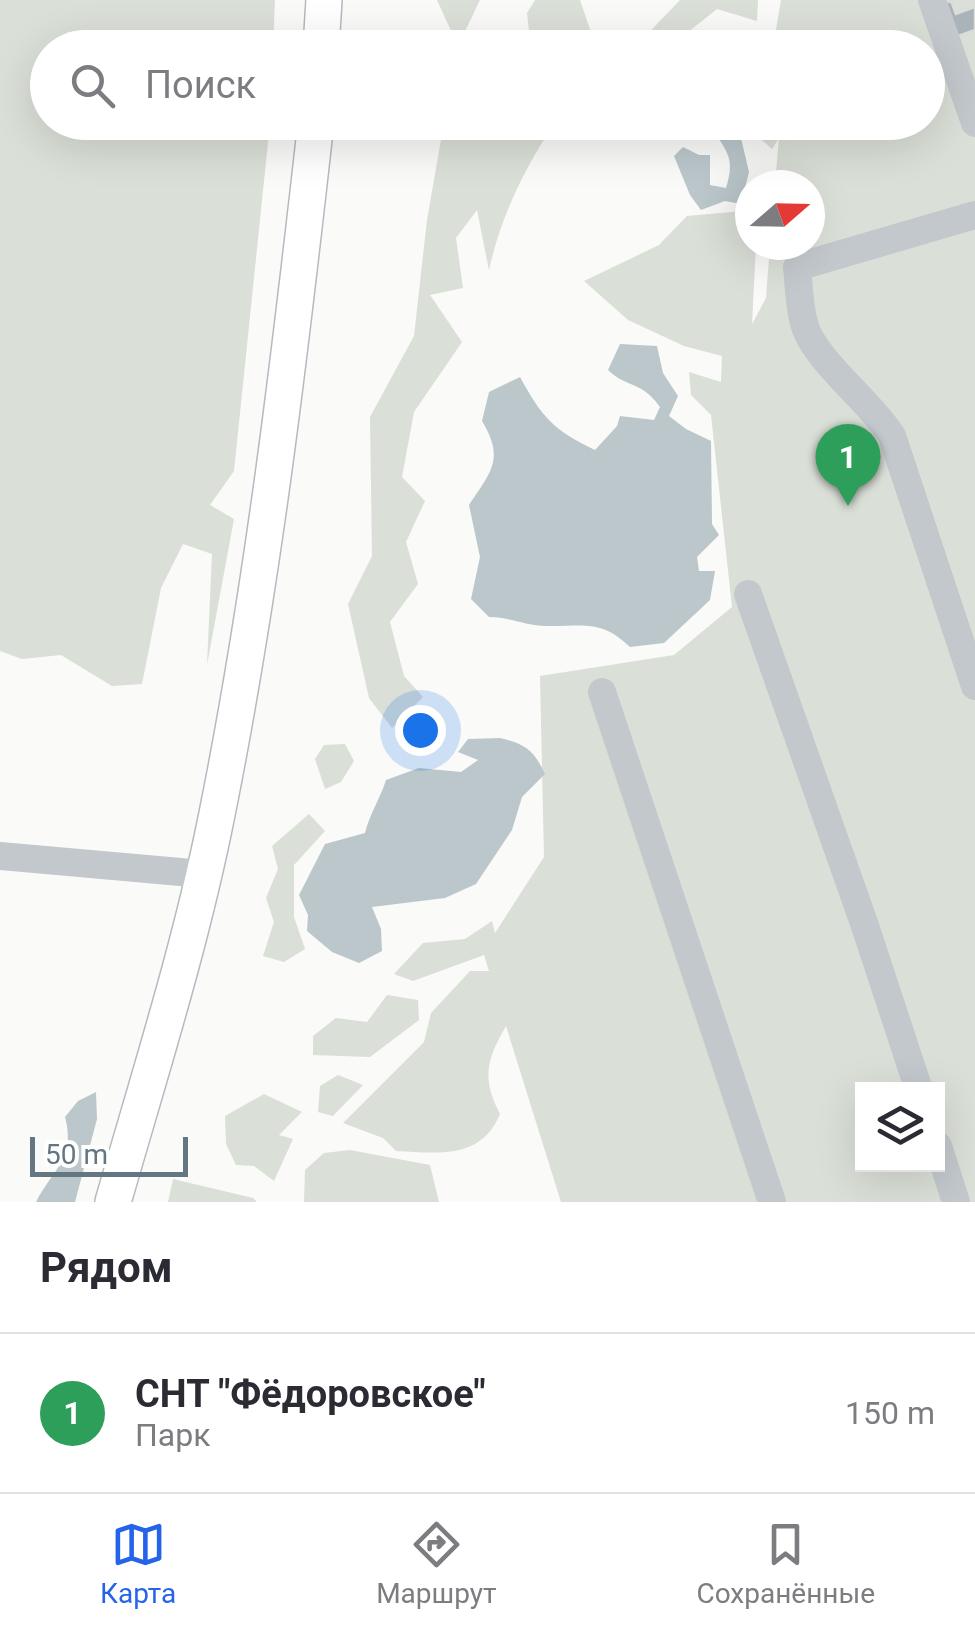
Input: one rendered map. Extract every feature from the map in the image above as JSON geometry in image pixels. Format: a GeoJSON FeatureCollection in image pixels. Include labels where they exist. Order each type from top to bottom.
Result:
{"type":"FeatureCollection","features":[{"type":"Feature","properties":{"kind":"main road"},"geometry":{"type":"LineString","coordinates":[[322,30],[324,0]]}},
{"type":"Feature","properties":{"kind":"main road"},"geometry":{"type":"LineString","coordinates":[[113,1202],[177,982],[217,816],[255,601],[288,372],[314,140]]}},
{"type":"Feature","properties":{"kind":"street"},"geometry":{"type":"LineString","coordinates":[[932,0],[942,30]]}},
{"type":"Feature","properties":{"kind":"street"},"geometry":{"type":"LineString","coordinates":[[945,37],[975,124]]}},
{"type":"Feature","properties":{"kind":"street"},"geometry":{"type":"LineString","coordinates":[[975,215],[797,267],[804,325],[815,346],[892,436],[975,686]]}},
{"type":"Feature","properties":{"kind":"street"},"geometry":{"type":"LineString","coordinates":[[748,594],[916,1082]]}},
{"type":"Feature","properties":{"kind":"street"},"geometry":{"type":"LineString","coordinates":[[602,692],[772,1202]]}},
{"type":"Feature","properties":{"kind":"street"},"geometry":{"type":"LineString","coordinates":[[0,856],[203,874]]}},
{"type":"Feature","properties":{"kind":"street"},"geometry":{"type":"LineString","coordinates":[[945,1168],[956,1202]]}},
{"type":"Feature","properties":{"kind":"shaded area"},"geometry":{"type":"Polygon","coordinates":[[[0,0],[275,0],[274,30],[30,30],[30,140],[268,140],[234,471],[210,505],[234,519],[207,665],[212,554],[183,544],[161,588],[142,684],[112,686],[61,655],[22,659],[0,651],[0,0]]]}},
{"type":"Feature","properties":{"kind":"shaded area"},"geometry":{"type":"Polygon","coordinates":[[[437,0],[480,0],[466,30],[451,30],[437,0]]]}},
{"type":"Feature","properties":{"kind":"shaded area"},"geometry":{"type":"Polygon","coordinates":[[[535,0],[580,0],[590,30],[529,30],[527,13],[535,0]]]}},
{"type":"Feature","properties":{"kind":"shaded area"},"geometry":{"type":"Polygon","coordinates":[[[680,0],[758,0],[757,21],[717,9],[690,30],[651,30],[680,0]]]}},
{"type":"Feature","properties":{"kind":"shaded area"},"geometry":{"type":"Polygon","coordinates":[[[781,0],[975,0],[975,1202],[561,1202],[506,1026],[489,1069],[490,1090],[500,1114],[492,1129],[482,1139],[457,1150],[396,1151],[383,1138],[343,1123],[424,1042],[431,1013],[470,971],[489,971],[484,955],[413,981],[394,974],[423,943],[465,939],[492,921],[495,933],[544,857],[540,676],[674,655],[732,607],[711,415],[691,395],[689,372],[721,382],[722,356],[684,346],[628,320],[584,281],[659,245],[687,216],[735,212],[735,260],[755,260],[752,324],[766,298],[769,260],[825,260],[825,170],[776,170],[779,140],[945,140],[945,30],[776,30],[781,0]]]}},
{"type":"Feature","properties":{"kind":"shaded area"},"geometry":{"type":"Polygon","coordinates":[[[441,140],[544,140],[515,194],[489,270],[477,210],[456,238],[463,288],[430,295],[462,342],[414,412],[402,477],[425,501],[406,542],[418,584],[390,622],[404,676],[423,697],[392,728],[369,698],[348,604],[372,556],[370,417],[414,336],[441,140]]]}},
{"type":"Feature","properties":{"kind":"shaded area"},"geometry":{"type":"Polygon","coordinates":[[[720,140],[741,140],[749,170],[735,170],[735,203],[725,201],[701,210],[690,195],[674,156],[683,147],[699,155],[710,155],[710,185],[726,188],[729,160],[720,140]]]}},
{"type":"Feature","properties":{"kind":"shaded area"},"geometry":{"type":"Polygon","coordinates":[[[762,140],[778,140],[772,149],[762,140]]]}},
{"type":"Feature","properties":{"kind":"shaded area"},"geometry":{"type":"Polygon","coordinates":[[[620,344],[657,346],[663,373],[678,396],[669,416],[711,441],[712,524],[719,535],[697,557],[699,571],[715,571],[710,600],[664,643],[630,647],[600,628],[539,626],[489,617],[471,599],[480,557],[469,505],[489,474],[494,456],[482,421],[489,392],[520,377],[550,421],[595,450],[617,426],[620,416],[654,420],[660,407],[647,392],[608,370],[620,344]]]}},
{"type":"Feature","properties":{"kind":"shaded area"},"geometry":{"type":"Polygon","coordinates":[[[500,738],[528,749],[545,774],[522,797],[512,830],[476,884],[445,898],[372,907],[381,929],[382,951],[359,963],[332,952],[307,931],[308,915],[299,895],[325,844],[365,833],[386,780],[419,768],[461,772],[478,760],[458,752],[468,739],[500,738]]]}},
{"type":"Feature","properties":{"kind":"shaded area"},"geometry":{"type":"Polygon","coordinates":[[[345,744],[354,761],[341,782],[325,789],[315,759],[324,745],[345,744]]]}},
{"type":"Feature","properties":{"kind":"shaded area"},"geometry":{"type":"Polygon","coordinates":[[[309,814],[325,831],[294,865],[294,917],[305,949],[284,962],[263,956],[274,922],[266,898],[278,869],[272,846],[309,814]]]}},
{"type":"Feature","properties":{"kind":"shaded area"},"geometry":{"type":"Polygon","coordinates":[[[387,995],[418,1000],[419,1020],[370,1057],[313,1055],[313,1036],[336,1018],[367,1022],[387,995]]]}},
{"type":"Feature","properties":{"kind":"shaded area"},"geometry":{"type":"Polygon","coordinates":[[[338,1075],[363,1085],[333,1116],[318,1112],[320,1086],[338,1075]]]}},
{"type":"Feature","properties":{"kind":"shaded area"},"geometry":{"type":"Polygon","coordinates":[[[96,1092],[97,1119],[75,1202],[36,1202],[65,1153],[65,1117],[78,1101],[96,1092]]]}},
{"type":"Feature","properties":{"kind":"shaded area"},"geometry":{"type":"Polygon","coordinates":[[[264,1094],[302,1112],[279,1135],[293,1139],[274,1181],[254,1166],[236,1165],[226,1144],[225,1116],[264,1094]]]}},
{"type":"Feature","properties":{"kind":"shaded area"},"geometry":{"type":"Polygon","coordinates":[[[350,1150],[430,1165],[439,1202],[304,1202],[305,1170],[324,1153],[350,1150]]]}},
{"type":"Feature","properties":{"kind":"shaded area"},"geometry":{"type":"Polygon","coordinates":[[[173,1179],[253,1198],[257,1202],[168,1202],[173,1179]]]}},
{"type":"Feature","properties":{"kind":"building"},"geometry":{"type":"Polygon","coordinates":[[[951,1],[956,14],[975,7],[975,30],[953,38],[941,4],[951,1]]]}},
{"type":"Feature","properties":{"kind":"place","name":"СНТ \"Фёдоровское\""},"geometry":{"type":"Point","coordinates":[848,506]}}]}
